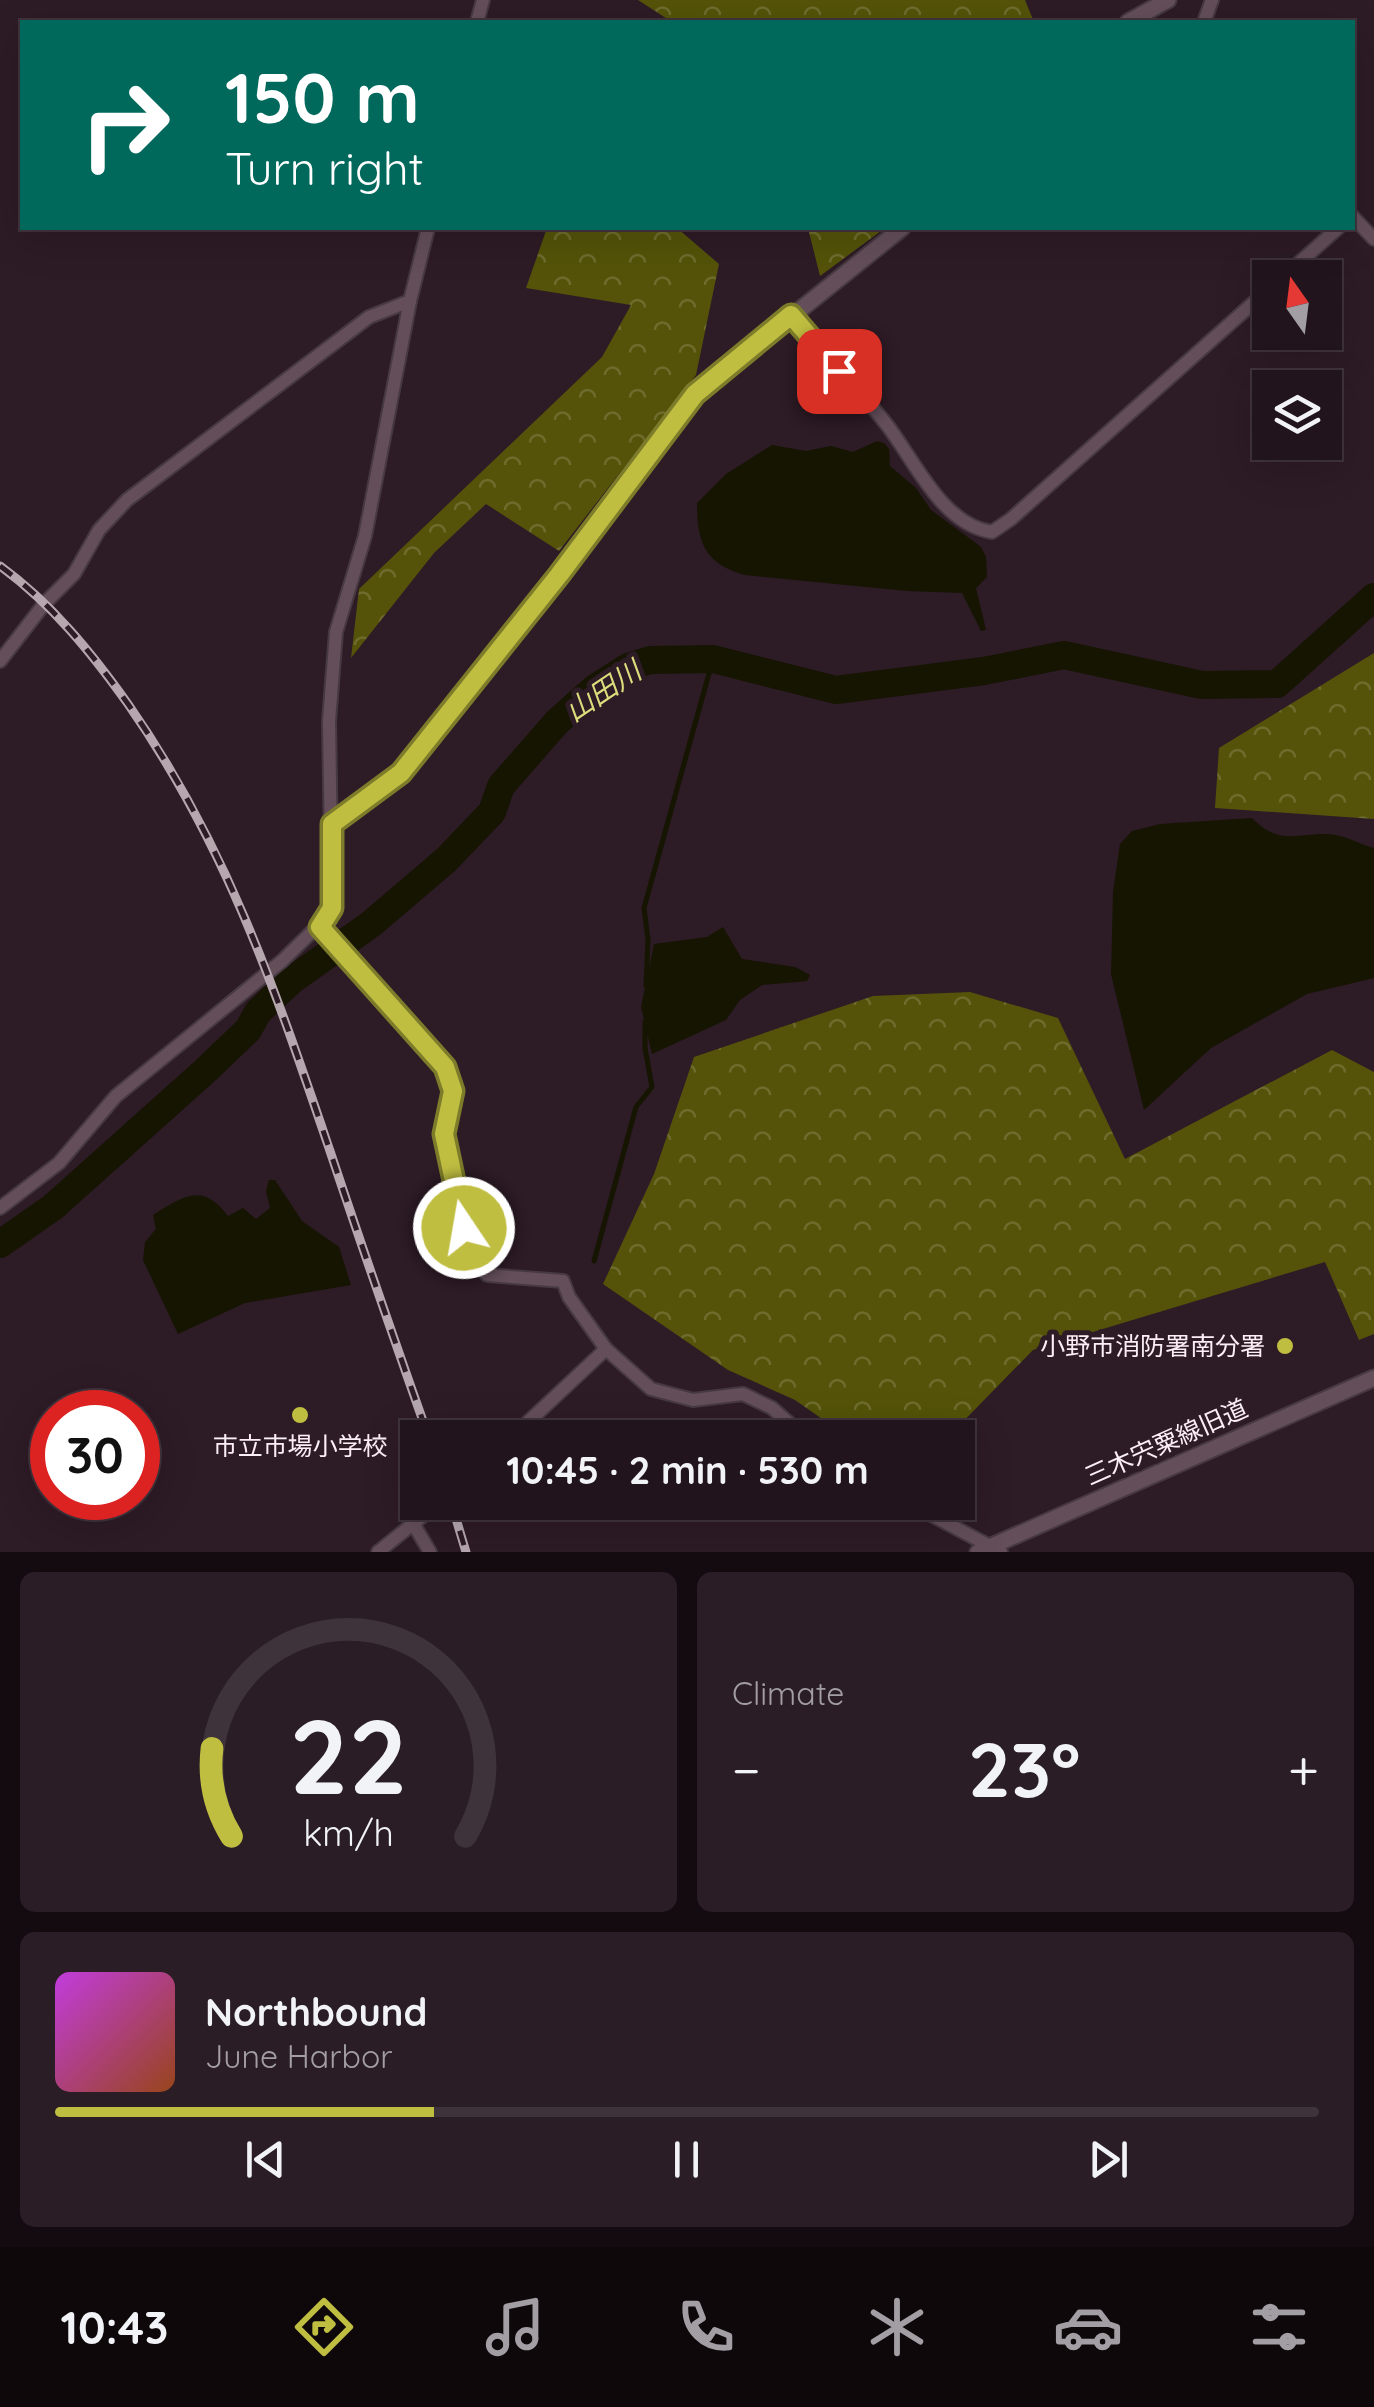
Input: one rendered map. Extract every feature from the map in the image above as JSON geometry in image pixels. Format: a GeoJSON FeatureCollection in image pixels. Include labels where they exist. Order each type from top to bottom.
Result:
{"type":"FeatureCollection","features":[{"type":"Feature","properties":{"kind":"street"},"geometry":{"type":"LineString","coordinates":[[1132,20],[1168,0]]}},
{"type":"Feature","properties":{"kind":"street"},"geometry":{"type":"LineString","coordinates":[[1355,219],[1374,240]]}},
{"type":"Feature","properties":{"kind":"street"},"geometry":{"type":"LineString","coordinates":[[0,1208],[58,1163],[116,1096],[320,927],[332,908],[329,721],[336,632],[364,536],[428,230]]}},
{"type":"Feature","properties":{"kind":"street"},"geometry":{"type":"LineString","coordinates":[[332,824],[401,773],[559,575],[695,394],[899,230]]}},
{"type":"Feature","properties":{"kind":"street"},"geometry":{"type":"LineString","coordinates":[[1302,260],[1336,230]]}},
{"type":"Feature","properties":{"kind":"street"},"geometry":{"type":"LineString","coordinates":[[0,661],[45,603],[74,574],[100,530],[127,500],[368,317],[410,301]]}},
{"type":"Feature","properties":{"kind":"street"},"geometry":{"type":"LineString","coordinates":[[791,315],[888,427],[929,489],[976,530],[992,532],[1252,304]]}},
{"type":"Feature","properties":{"kind":"street"},"geometry":{"type":"LineString","coordinates":[[320,927],[445,1067],[453,1091],[444,1134],[468,1250],[487,1275],[564,1281],[569,1297],[606,1349],[651,1389],[694,1400],[743,1394],[772,1408],[786,1420]]}},
{"type":"Feature","properties":{"kind":"street"},"geometry":{"type":"LineString","coordinates":[[531,1420],[606,1349]]}},
{"type":"Feature","properties":{"kind":"street","name":"三木宍粟線旧道"},"geometry":{"type":"LineString","coordinates":[[990,1550],[1374,1378]]}},
{"type":"Feature","properties":{"kind":"street"},"geometry":{"type":"LineString","coordinates":[[378,1552],[420,1520]]}},
{"type":"Feature","properties":{"kind":"street"},"geometry":{"type":"LineString","coordinates":[[938,1520],[990,1550]]}},
{"type":"Feature","properties":{"kind":"street"},"geometry":{"type":"LineString","coordinates":[[414,1526],[430,1552]]}},
{"type":"Feature","properties":{"kind":"green space"},"geometry":{"type":"Polygon","coordinates":[[[638,0],[1025,0],[1033,20],[669,20],[638,0]]]}},
{"type":"Feature","properties":{"kind":"green space"},"geometry":{"type":"Polygon","coordinates":[[[546,230],[679,230],[719,264],[696,375],[559,551],[486,504],[434,553],[351,658],[359,589],[602,357],[631,305],[526,288],[546,230]]]}},
{"type":"Feature","properties":{"kind":"green space"},"geometry":{"type":"Polygon","coordinates":[[[808,230],[882,230],[820,276],[808,230]]]}},
{"type":"Feature","properties":{"kind":"green space"},"geometry":{"type":"Polygon","coordinates":[[[1374,653],[1374,819],[1215,808],[1219,748],[1374,653]]]}},
{"type":"Feature","properties":{"kind":"green space"},"geometry":{"type":"Polygon","coordinates":[[[970,992],[1058,1018],[1125,1159],[1332,1050],[1374,1072],[1374,1334],[1359,1340],[1325,1262],[1033,1350],[965,1420],[824,1420],[795,1400],[728,1370],[603,1284],[654,1174],[694,1057],[873,996],[970,992]]]}},
{"type":"Feature","properties":{"kind":"shaded area"},"geometry":{"type":"Polygon","coordinates":[[[877,441],[889,449],[890,466],[916,488],[931,510],[981,547],[987,577],[976,588],[986,630],[981,631],[962,593],[745,575],[721,565],[706,550],[699,530],[697,503],[726,474],[772,445],[806,451],[831,446],[853,452],[877,441]]]}},
{"type":"Feature","properties":{"kind":"shaded area"},"geometry":{"type":"Polygon","coordinates":[[[1252,818],[1279,835],[1333,834],[1374,848],[1374,978],[1307,994],[1211,1048],[1144,1110],[1111,974],[1113,892],[1120,844],[1132,831],[1160,824],[1252,818]]]}},
{"type":"Feature","properties":{"kind":"shaded area"},"geometry":{"type":"Polygon","coordinates":[[[723,927],[742,959],[795,967],[810,975],[807,981],[762,985],[740,1000],[726,1020],[652,1054],[641,1007],[654,944],[707,937],[723,927]]]}},
{"type":"Feature","properties":{"kind":"shaded area"},"geometry":{"type":"Polygon","coordinates":[[[269,1180],[275,1180],[302,1221],[339,1247],[351,1285],[245,1303],[178,1334],[143,1260],[145,1242],[156,1229],[153,1215],[183,1198],[201,1196],[219,1205],[228,1216],[243,1208],[256,1219],[270,1208],[266,1191],[269,1180]]]}},
{"type":"Feature","properties":{"kind":"waterway","name":"山田川"},"geometry":{"type":"LineString","coordinates":[[0,1244],[53,1207],[205,1071],[292,980],[371,924],[446,860],[492,812],[501,786],[557,722],[595,688],[628,667],[650,660],[713,659],[836,690],[984,671],[1064,655],[1202,685],[1277,684],[1374,597]]}},
{"type":"Feature","properties":{"kind":"waterway"},"geometry":{"type":"LineString","coordinates":[[646,986],[648,940],[644,908],[713,659]]}},
{"type":"Feature","properties":{"kind":"waterway"},"geometry":{"type":"LineString","coordinates":[[594,1261],[636,1107],[652,1087],[645,1022]]}},
{"type":"Feature","properties":{"kind":"railway"},"geometry":{"type":"LineString","coordinates":[[0,566],[54,613],[114,685],[163,757],[221,865],[289,1033],[423,1420]]}},
{"type":"Feature","properties":{"kind":"railway"},"geometry":{"type":"LineString","coordinates":[[456,1520],[466,1552]]}},
{"type":"Feature","properties":{"kind":"place","name":"小野市消防署南分署"},"geometry":{"type":"Point","coordinates":[1285,1346]}},
{"type":"Feature","properties":{"kind":"place","name":"市立市場小学校"},"geometry":{"type":"Point","coordinates":[300,1415]}},
{"type":"Feature","properties":{"kind":"route"},"geometry":{"type":"LineString","coordinates":[[464,1228],[444,1134],[453,1091],[445,1067],[320,927],[332,908],[332,824],[401,773],[559,575],[695,394],[791,315],[839,371]]}}]}
